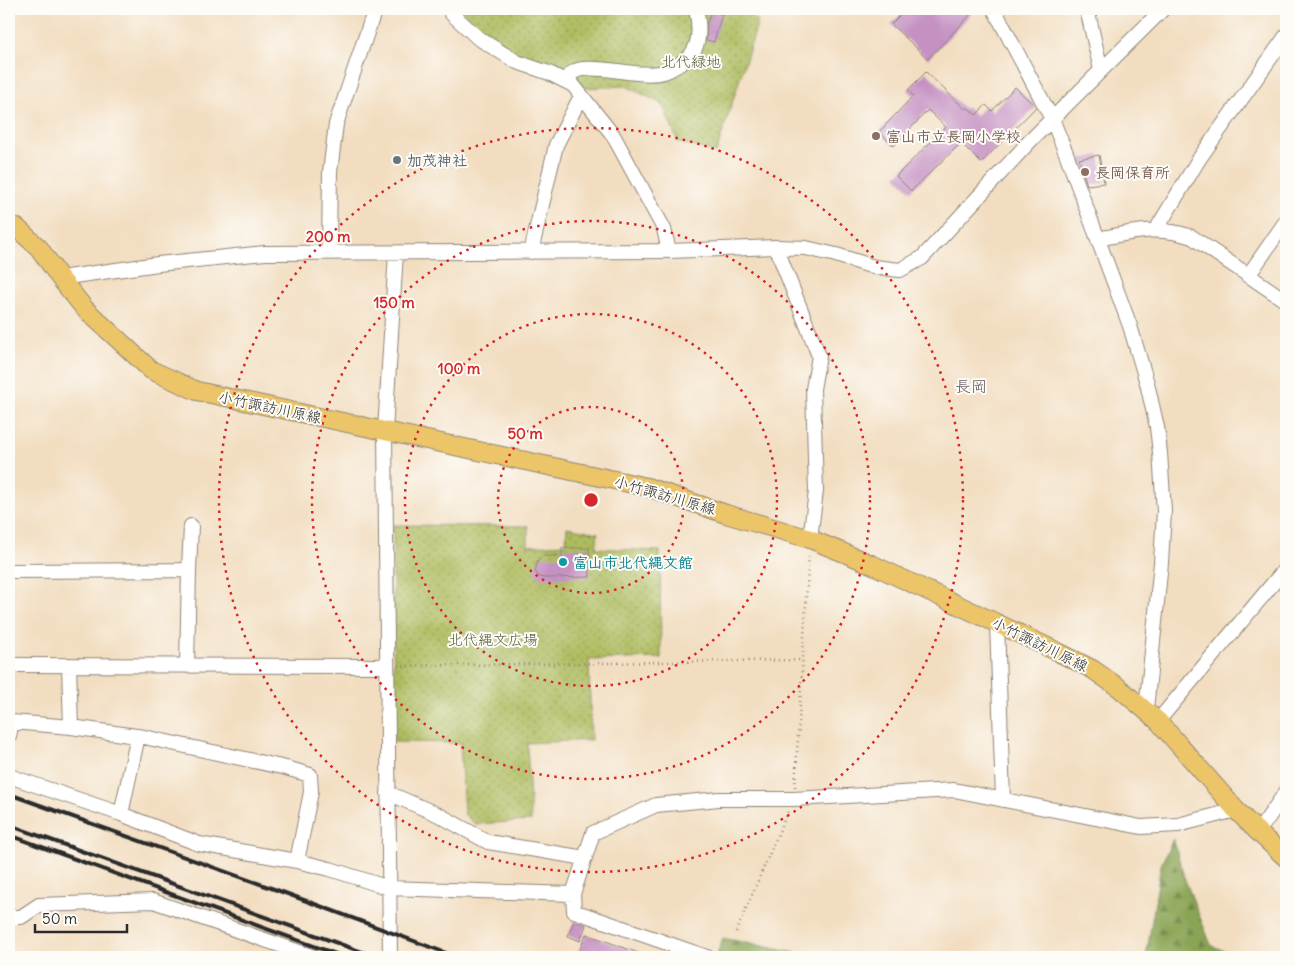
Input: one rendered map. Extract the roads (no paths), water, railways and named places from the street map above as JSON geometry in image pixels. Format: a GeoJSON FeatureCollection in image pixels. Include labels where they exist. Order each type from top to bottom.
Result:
{"type":"FeatureCollection","features":[{"type":"Feature","properties":{"kind":"main road","name":"小竹諏訪川原線"},"geometry":{"type":"LineString","coordinates":[[9,225],[16,227],[39,248],[85,309],[151,370],[197,391],[647,487],[726,514],[810,539],[871,564],[1092,670],[1118,687],[1152,715],[1236,810],[1286,858]]}},
{"type":"Feature","properties":{"kind":"street"},"geometry":{"type":"LineString","coordinates":[[329,252],[330,172],[336,124],[375,9]]}},
{"type":"Feature","properties":{"kind":"street"},"geometry":{"type":"LineString","coordinates":[[449,9],[451,14],[471,32],[516,62],[549,73],[573,84],[613,135],[664,229],[669,251]]}},
{"type":"Feature","properties":{"kind":"street"},"geometry":{"type":"LineString","coordinates":[[564,80],[572,72],[582,69],[663,72],[676,66],[689,58],[698,43],[699,23],[696,9]]}},
{"type":"Feature","properties":{"kind":"street"},"geometry":{"type":"LineString","coordinates":[[994,9],[1052,120],[1130,326],[1147,383],[1157,427],[1164,511],[1152,715]]}},
{"type":"Feature","properties":{"kind":"street"},"geometry":{"type":"LineString","coordinates":[[1087,9],[1102,70]]}},
{"type":"Feature","properties":{"kind":"street"},"geometry":{"type":"LineString","coordinates":[[60,278],[158,264],[212,259],[228,255],[329,252],[669,251],[776,247],[806,248],[874,267],[900,270],[922,258],[980,193],[1163,9]]}},
{"type":"Feature","properties":{"kind":"street"},"geometry":{"type":"LineString","coordinates":[[1156,230],[1199,159],[1286,36]]}},
{"type":"Feature","properties":{"kind":"street"},"geometry":{"type":"LineString","coordinates":[[532,252],[556,145],[581,96]]}},
{"type":"Feature","properties":{"kind":"street"},"geometry":{"type":"LineString","coordinates":[[1248,276],[1286,221]]}},
{"type":"Feature","properties":{"kind":"street"},"geometry":{"type":"LineString","coordinates":[[1098,238],[1146,229],[1176,232],[1192,237],[1286,301]]}},
{"type":"Feature","properties":{"kind":"street"},"geometry":{"type":"LineString","coordinates":[[776,247],[819,356],[813,389],[816,491],[810,539]]}},
{"type":"Feature","properties":{"kind":"street"},"geometry":{"type":"LineString","coordinates":[[390,957],[385,431],[396,253]]}},
{"type":"Feature","properties":{"kind":"street"},"geometry":{"type":"LineString","coordinates":[[187,666],[191,526]]}},
{"type":"Feature","properties":{"kind":"street"},"geometry":{"type":"LineString","coordinates":[[1152,715],[1286,568]]}},
{"type":"Feature","properties":{"kind":"street"},"geometry":{"type":"LineString","coordinates":[[9,571],[189,570]]}},
{"type":"Feature","properties":{"kind":"street"},"geometry":{"type":"LineString","coordinates":[[997,623],[1003,800]]}},
{"type":"Feature","properties":{"kind":"street"},"geometry":{"type":"LineString","coordinates":[[9,665],[387,666]]}},
{"type":"Feature","properties":{"kind":"street"},"geometry":{"type":"LineString","coordinates":[[69,665],[71,727]]}},
{"type":"Feature","properties":{"kind":"street"},"geometry":{"type":"LineString","coordinates":[[9,736],[12,722],[71,727],[138,736],[286,768],[310,775],[311,792],[297,861]]}},
{"type":"Feature","properties":{"kind":"street"},"geometry":{"type":"LineString","coordinates":[[121,814],[138,736]]}},
{"type":"Feature","properties":{"kind":"street"},"geometry":{"type":"LineString","coordinates":[[9,776],[121,814],[199,844],[297,861],[330,869],[389,888],[573,894]]}},
{"type":"Feature","properties":{"kind":"street"},"geometry":{"type":"LineString","coordinates":[[707,956],[574,911],[573,894],[593,833],[656,805],[719,799],[794,799],[954,790],[1141,827],[1178,825],[1236,810]]}},
{"type":"Feature","properties":{"kind":"street"},"geometry":{"type":"LineString","coordinates":[[1258,832],[1286,792]]}},
{"type":"Feature","properties":{"kind":"street"},"geometry":{"type":"LineString","coordinates":[[388,794],[439,814],[488,842],[585,858]]}},
{"type":"Feature","properties":{"kind":"street"},"geometry":{"type":"LineString","coordinates":[[9,917],[21,917],[40,906],[153,901],[314,957]]}},
{"type":"Feature","properties":{"kind":"railway"},"geometry":{"type":"LineString","coordinates":[[9,794],[457,957]]}},
{"type":"Feature","properties":{"kind":"railway"},"geometry":{"type":"LineString","coordinates":[[9,825],[376,957]]}},
{"type":"Feature","properties":{"kind":"railway"},"geometry":{"type":"LineString","coordinates":[[9,835],[344,957]]}},
{"type":"Feature","properties":{"kind":"place","name":"富山市立長岡小学校"},"geometry":{"type":"Point","coordinates":[876,136]}},
{"type":"Feature","properties":{"kind":"place","name":"加茂神社"},"geometry":{"type":"Point","coordinates":[397,160]}},
{"type":"Feature","properties":{"kind":"place","name":"長岡保育所"},"geometry":{"type":"Point","coordinates":[1085,172]}},
{"type":"Feature","properties":{"kind":"place","name":"富山市北代縄文館"},"geometry":{"type":"Point","coordinates":[563,562]}},
{"type":"Feature","properties":{"kind":"district","name":"長岡"},"geometry":{"type":"Point","coordinates":[971,386]}},
{"type":"Feature","properties":{"kind":"park label","name":"北代緑地"},"geometry":{"type":"Point","coordinates":[691,61]}},
{"type":"Feature","properties":{"kind":"park label","name":"北代縄文広場"},"geometry":{"type":"Point","coordinates":[493,639]}}]}
